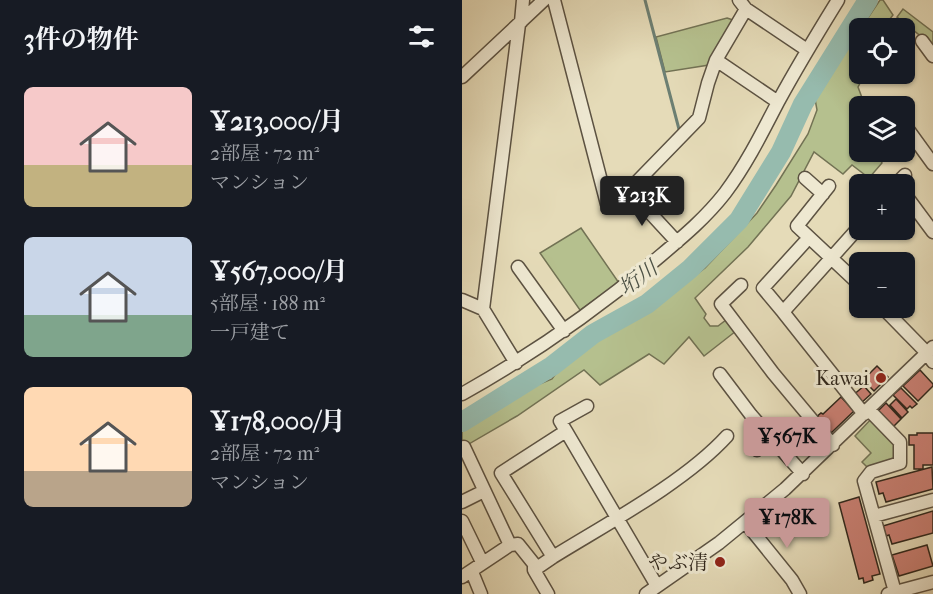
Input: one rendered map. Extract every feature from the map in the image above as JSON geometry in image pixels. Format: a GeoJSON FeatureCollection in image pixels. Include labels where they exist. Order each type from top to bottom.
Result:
{"type":"FeatureCollection","features":[{"type":"Feature","properties":{"kind":"street"},"geometry":{"type":"LineString","coordinates":[[483,309],[523,0]]}},
{"type":"Feature","properties":{"kind":"street"},"geometry":{"type":"LineString","coordinates":[[462,77],[544,0]]}},
{"type":"Feature","properties":{"kind":"street"},"geometry":{"type":"LineString","coordinates":[[554,0],[607,204],[629,190],[699,118],[716,60],[742,5],[807,50]]}},
{"type":"Feature","properties":{"kind":"street"},"geometry":{"type":"LineString","coordinates":[[462,394],[516,363],[564,331],[617,292],[700,223],[726,191],[838,0]]}},
{"type":"Feature","properties":{"kind":"street"},"geometry":{"type":"LineString","coordinates":[[922,41],[933,56]]}},
{"type":"Feature","properties":{"kind":"street"},"geometry":{"type":"LineString","coordinates":[[716,60],[778,102]]}},
{"type":"Feature","properties":{"kind":"street"},"geometry":{"type":"LineString","coordinates":[[915,138],[933,164]]}},
{"type":"Feature","properties":{"kind":"street"},"geometry":{"type":"LineString","coordinates":[[805,178],[826,190],[797,226],[849,274]]}},
{"type":"Feature","properties":{"kind":"street"},"geometry":{"type":"LineString","coordinates":[[629,190],[677,242]]}},
{"type":"Feature","properties":{"kind":"street"},"geometry":{"type":"LineString","coordinates":[[915,212],[933,232]]}},
{"type":"Feature","properties":{"kind":"street"},"geometry":{"type":"LineString","coordinates":[[783,312],[849,239]]}},
{"type":"Feature","properties":{"kind":"street"},"geometry":{"type":"LineString","coordinates":[[804,243],[763,288],[866,412],[900,442],[900,463],[871,472],[864,481],[892,593],[933,582]]}},
{"type":"Feature","properties":{"kind":"street"},"geometry":{"type":"LineString","coordinates":[[518,267],[564,331]]}},
{"type":"Feature","properties":{"kind":"street"},"geometry":{"type":"LineString","coordinates":[[741,285],[721,304],[773,373],[833,445]]}},
{"type":"Feature","properties":{"kind":"street"},"geometry":{"type":"LineString","coordinates":[[462,300],[483,309],[516,363]]}},
{"type":"Feature","properties":{"kind":"street"},"geometry":{"type":"LineString","coordinates":[[646,594],[746,523],[803,474],[866,412],[931,354],[893,318]]}},
{"type":"Feature","properties":{"kind":"street"},"geometry":{"type":"LineString","coordinates":[[720,374],[803,474]]}},
{"type":"Feature","properties":{"kind":"street"},"geometry":{"type":"LineString","coordinates":[[586,406],[560,421],[657,586]]}},
{"type":"Feature","properties":{"kind":"street"},"geometry":{"type":"LineString","coordinates":[[553,557],[501,473],[566,431]]}},
{"type":"Feature","properties":{"kind":"street"},"geometry":{"type":"LineString","coordinates":[[534,570],[696,464],[727,435]]}},
{"type":"Feature","properties":{"kind":"street"},"geometry":{"type":"LineString","coordinates":[[756,450],[770,437]]}},
{"type":"Feature","properties":{"kind":"street"},"geometry":{"type":"LineString","coordinates":[[464,447],[510,545]]}},
{"type":"Feature","properties":{"kind":"street"},"geometry":{"type":"LineString","coordinates":[[462,502],[484,491]]}},
{"type":"Feature","properties":{"kind":"street"},"geometry":{"type":"LineString","coordinates":[[874,516],[933,500]]}},
{"type":"Feature","properties":{"kind":"street"},"geometry":{"type":"LineString","coordinates":[[462,521],[482,562]]}},
{"type":"Feature","properties":{"kind":"street"},"geometry":{"type":"LineString","coordinates":[[746,523],[792,580],[800,594]]}},
{"type":"Feature","properties":{"kind":"street"},"geometry":{"type":"LineString","coordinates":[[481,594],[467,574],[510,545],[518,544],[534,564],[534,570],[548,594]]}},
{"type":"Feature","properties":{"kind":"green space"},"geometry":{"type":"Polygon","coordinates":[[[880,0],[883,0],[893,15],[891,18],[868,18],[880,0]]]}},
{"type":"Feature","properties":{"kind":"green space"},"geometry":{"type":"Polygon","coordinates":[[[903,9],[915,18],[898,18],[903,9]]]}},
{"type":"Feature","properties":{"kind":"green space"},"geometry":{"type":"Polygon","coordinates":[[[727,18],[733,20],[709,65],[665,72],[656,37],[727,18]]]}},
{"type":"Feature","properties":{"kind":"green space"},"geometry":{"type":"Polygon","coordinates":[[[915,18],[933,32],[933,46],[915,32],[915,18]]]}},
{"type":"Feature","properties":{"kind":"green space"},"geometry":{"type":"Polygon","coordinates":[[[849,46],[849,84],[860,84],[858,87],[861,96],[849,96],[849,162],[882,163],[872,174],[864,174],[852,165],[843,174],[814,152],[791,196],[748,247],[695,298],[706,314],[704,318],[710,326],[718,326],[726,320],[736,331],[704,356],[689,337],[664,364],[649,354],[600,385],[584,370],[517,416],[462,448],[462,428],[530,388],[552,379],[564,362],[672,293],[705,268],[757,213],[776,185],[808,134],[817,110],[815,99],[849,46]]]}},
{"type":"Feature","properties":{"kind":"green space"},"geometry":{"type":"Polygon","coordinates":[[[581,228],[619,283],[580,310],[540,253],[581,228]]]}},
{"type":"Feature","properties":{"kind":"green space"},"geometry":{"type":"Polygon","coordinates":[[[873,417],[897,442],[897,461],[869,469],[862,462],[871,453],[855,436],[873,417]]]}},
{"type":"Feature","properties":{"kind":"building"},"geometry":{"type":"Polygon","coordinates":[[[877,366],[888,377],[874,391],[863,380],[877,366]]]}},
{"type":"Feature","properties":{"kind":"building"},"geometry":{"type":"Polygon","coordinates":[[[920,370],[933,386],[918,401],[903,386],[920,370]]]}},
{"type":"Feature","properties":{"kind":"building"},"geometry":{"type":"Polygon","coordinates":[[[864,386],[871,394],[860,404],[852,396],[864,386]]]}},
{"type":"Feature","properties":{"kind":"building"},"geometry":{"type":"Polygon","coordinates":[[[901,388],[917,404],[912,408],[910,406],[907,409],[893,395],[901,388]]]}},
{"type":"Feature","properties":{"kind":"building"},"geometry":{"type":"Polygon","coordinates":[[[841,397],[854,411],[830,434],[814,419],[821,413],[823,414],[841,397]]]}},
{"type":"Feature","properties":{"kind":"building"},"geometry":{"type":"Polygon","coordinates":[[[896,399],[908,412],[902,418],[890,405],[896,399]]]}},
{"type":"Feature","properties":{"kind":"building"},"geometry":{"type":"Polygon","coordinates":[[[886,403],[901,419],[892,428],[876,413],[886,403]]]}},
{"type":"Feature","properties":{"kind":"building"},"geometry":{"type":"Polygon","coordinates":[[[917,433],[933,433],[933,465],[923,465],[923,469],[914,469],[914,445],[909,445],[909,435],[917,435],[917,433]]]}},
{"type":"Feature","properties":{"kind":"building"},"geometry":{"type":"Polygon","coordinates":[[[932,467],[933,489],[886,502],[883,493],[879,494],[876,482],[932,467]]]}},
{"type":"Feature","properties":{"kind":"building"},"geometry":{"type":"Polygon","coordinates":[[[859,497],[880,574],[872,576],[873,580],[864,583],[863,578],[859,579],[839,503],[859,497]]]}},
{"type":"Feature","properties":{"kind":"building"},"geometry":{"type":"Polygon","coordinates":[[[933,511],[933,533],[892,544],[889,535],[886,536],[883,526],[933,511]]]}},
{"type":"Feature","properties":{"kind":"building"},"geometry":{"type":"Polygon","coordinates":[[[927,545],[933,566],[899,576],[892,555],[927,545]]]}},
{"type":"Feature","properties":{"kind":"waterway"},"geometry":{"type":"LineString","coordinates":[[645,0],[680,133]]}},
{"type":"Feature","properties":{"kind":"waterway","name":"垳川"},"geometry":{"type":"LineString","coordinates":[[462,422],[552,366],[593,334],[647,304],[690,269],[739,220],[781,152],[803,104],[868,0]]}},
{"type":"Feature","properties":{"kind":"place","name":"Kawai"},"geometry":{"type":"Point","coordinates":[881,378]}},
{"type":"Feature","properties":{"kind":"place","name":"やぶ清"},"geometry":{"type":"Point","coordinates":[720,562]}}]}
